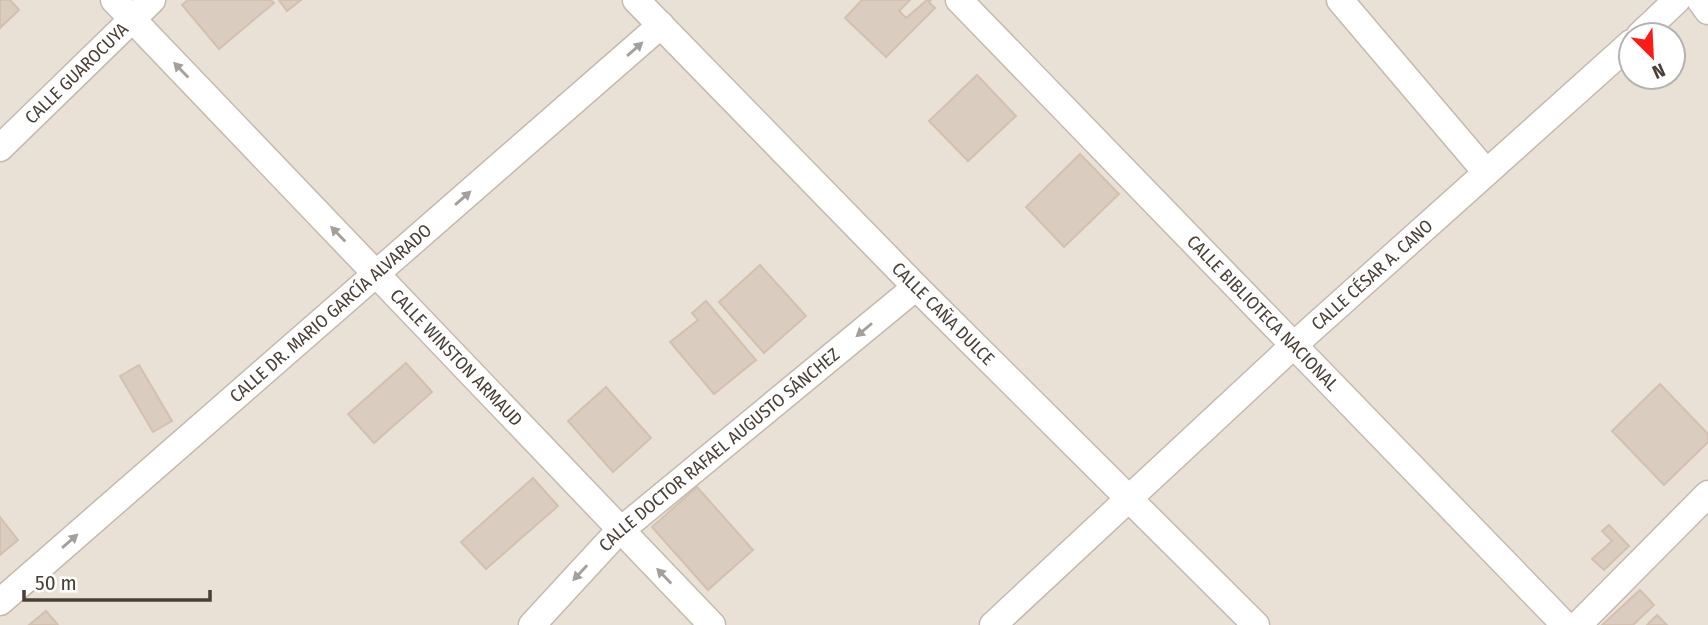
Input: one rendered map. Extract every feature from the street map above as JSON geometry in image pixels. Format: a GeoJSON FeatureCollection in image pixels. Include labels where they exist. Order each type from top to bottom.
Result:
{"type":"FeatureCollection","features":[{"type":"Feature","properties":{"kind":"street","name":"CALLE GUAROCUYA"},"geometry":{"type":"LineString","coordinates":[[0,148],[123,9],[152,0]]}},
{"type":"Feature","properties":{"kind":"street","name":"CALLE BIBLIOTECA NACIONAL"},"geometry":{"type":"LineString","coordinates":[[959,0],[1565,625]]}},
{"type":"Feature","properties":{"kind":"street"},"geometry":{"type":"LineString","coordinates":[[1340,0],[1486,172]]}},
{"type":"Feature","properties":{"kind":"street"},"geometry":{"type":"LineString","coordinates":[[1655,21],[1677,0]]}},
{"type":"Feature","properties":{"kind":"street"},"geometry":{"type":"LineString","coordinates":[[1700,0],[1708,11]]}},
{"type":"Feature","properties":{"kind":"street","name":"CALLE CAÑA DULCE"},"geometry":{"type":"LineString","coordinates":[[638,1],[916,287],[1129,498],[1247,622]]}},
{"type":"Feature","properties":{"kind":"street","name":"CALLE WINSTON ARMAUD"},"geometry":{"type":"LineString","coordinates":[[123,9],[712,625]]}},
{"type":"Feature","properties":{"kind":"street","name":"CALLE DR. MARIO GARCÍA ALVARADO"},"geometry":{"type":"LineString","coordinates":[[0,602],[662,25]]}},
{"type":"Feature","properties":{"kind":"street","name":"CALLE CÉSAR A. CANO"},"geometry":{"type":"LineString","coordinates":[[993,625],[1294,345],[1617,55]]}},
{"type":"Feature","properties":{"kind":"street","name":"CALLE DOCTOR RAFAEL AUGUSTO SÁNCHEZ"},"geometry":{"type":"LineString","coordinates":[[532,625],[621,531],[916,287]]}},
{"type":"Feature","properties":{"kind":"street"},"geometry":{"type":"LineString","coordinates":[[1578,625],[1708,494]]}},
{"type":"Feature","properties":{"kind":"shaded area"},"geometry":{"type":"Polygon","coordinates":[[[0,0],[1708,0],[1708,625],[0,625],[0,0]]]}},
{"type":"Feature","properties":{"kind":"building"},"geometry":{"type":"Polygon","coordinates":[[[0,0],[10,0],[19,10],[0,28],[0,0]]]}},
{"type":"Feature","properties":{"kind":"building"},"geometry":{"type":"Polygon","coordinates":[[[188,0],[271,0],[274,3],[219,49],[182,5],[188,0]]]}},
{"type":"Feature","properties":{"kind":"building"},"geometry":{"type":"Polygon","coordinates":[[[279,0],[301,0],[287,11],[279,0]]]}},
{"type":"Feature","properties":{"kind":"building"},"geometry":{"type":"Polygon","coordinates":[[[862,0],[910,0],[899,11],[906,18],[927,0],[931,0],[929,2],[935,8],[886,57],[845,18],[862,0]]]}},
{"type":"Feature","properties":{"kind":"building"},"geometry":{"type":"Polygon","coordinates":[[[977,75],[1016,116],[968,161],[929,121],[977,75]]]}},
{"type":"Feature","properties":{"kind":"building"},"geometry":{"type":"Polygon","coordinates":[[[1080,154],[1119,194],[1064,247],[1026,207],[1080,154]]]}},
{"type":"Feature","properties":{"kind":"building"},"geometry":{"type":"Polygon","coordinates":[[[760,265],[806,316],[764,353],[719,302],[760,265]]]}},
{"type":"Feature","properties":{"kind":"building"},"geometry":{"type":"Polygon","coordinates":[[[706,301],[756,360],[714,394],[670,342],[698,320],[692,313],[706,301]]]}},
{"type":"Feature","properties":{"kind":"building"},"geometry":{"type":"Polygon","coordinates":[[[406,363],[432,392],[374,443],[348,414],[406,363]]]}},
{"type":"Feature","properties":{"kind":"building"},"geometry":{"type":"Polygon","coordinates":[[[139,365],[172,421],[153,432],[120,376],[139,365]]]}},
{"type":"Feature","properties":{"kind":"building"},"geometry":{"type":"Polygon","coordinates":[[[1660,384],[1708,434],[1708,442],[1664,485],[1612,431],[1660,384]]]}},
{"type":"Feature","properties":{"kind":"building"},"geometry":{"type":"Polygon","coordinates":[[[606,387],[651,438],[613,472],[568,421],[606,387]]]}},
{"type":"Feature","properties":{"kind":"building"},"geometry":{"type":"Polygon","coordinates":[[[533,478],[558,506],[486,569],[461,542],[533,478]]]}},
{"type":"Feature","properties":{"kind":"building"},"geometry":{"type":"Polygon","coordinates":[[[697,487],[753,550],[708,590],[652,527],[697,487]]]}},
{"type":"Feature","properties":{"kind":"building"},"geometry":{"type":"Polygon","coordinates":[[[0,517],[18,540],[0,555],[0,517]]]}},
{"type":"Feature","properties":{"kind":"building"},"geometry":{"type":"Polygon","coordinates":[[[1609,525],[1629,546],[1604,570],[1592,559],[1612,541],[1602,531],[1609,525]]]}},
{"type":"Feature","properties":{"kind":"building"},"geometry":{"type":"Polygon","coordinates":[[[1640,590],[1654,605],[1633,625],[1602,625],[1640,590]]]}},
{"type":"Feature","properties":{"kind":"building"},"geometry":{"type":"Polygon","coordinates":[[[46,611],[58,625],[29,625],[46,611]]]}},
{"type":"Feature","properties":{"kind":"building"},"geometry":{"type":"Polygon","coordinates":[[[1657,615],[1667,625],[1647,625],[1657,615]]]}}]}
